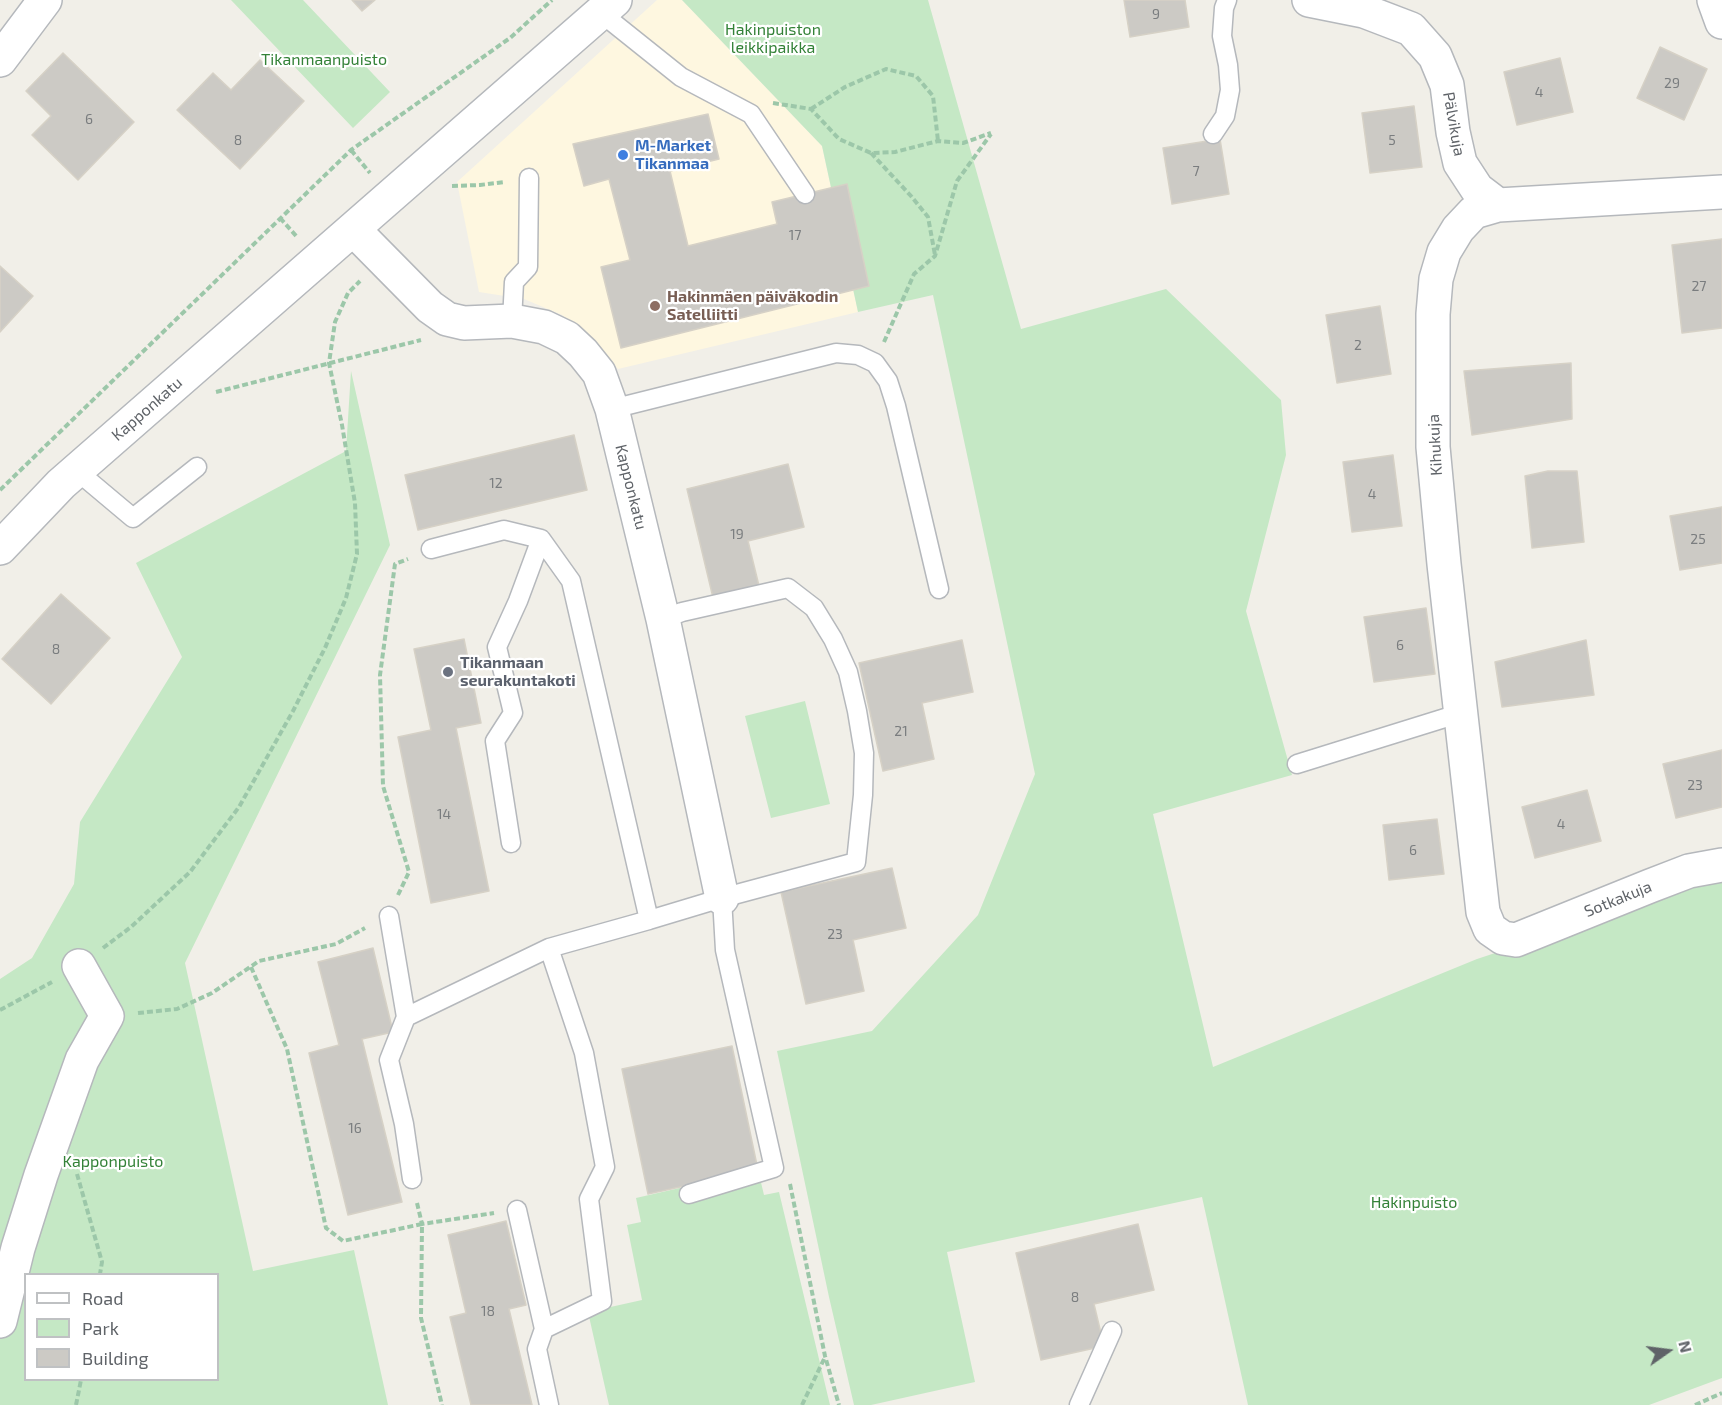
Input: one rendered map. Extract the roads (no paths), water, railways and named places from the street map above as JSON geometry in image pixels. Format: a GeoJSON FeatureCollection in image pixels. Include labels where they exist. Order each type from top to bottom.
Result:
{"type":"FeatureCollection","features":[{"type":"Feature","properties":{"kind":"street"},"geometry":{"type":"LineString","coordinates":[[0,60],[45,0]]}},
{"type":"Feature","properties":{"kind":"street","name":"Pälvikuja"},"geometry":{"type":"LineString","coordinates":[[1309,0],[1364,11],[1411,29],[1435,56],[1448,85],[1453,132],[1460,163],[1477,189],[1498,205]]}},
{"type":"Feature","properties":{"kind":"street","name":"Kapponkatu"},"geometry":{"type":"LineString","coordinates":[[0,548],[77,471],[608,6]]}},
{"type":"Feature","properties":{"kind":"street"},"geometry":{"type":"LineString","coordinates":[[1498,205],[1722,192]]}},
{"type":"Feature","properties":{"kind":"street","name":"Kihukuja"},"geometry":{"type":"LineString","coordinates":[[1498,205],[1474,213],[1458,230],[1444,252],[1436,279],[1433,314],[1433,447],[1483,912],[1490,929],[1503,938],[1516,940]]}},
{"type":"Feature","properties":{"kind":"street","name":"Kapponkatu"},"geometry":{"type":"LineString","coordinates":[[353,229],[430,307],[447,319],[464,322],[512,321],[544,327],[567,338],[583,353],[599,374],[612,409],[663,619],[722,897]]}},
{"type":"Feature","properties":{"kind":"street","name":"Sotkakuja"},"geometry":{"type":"LineString","coordinates":[[1516,940],[1689,871],[1722,865]]}},
{"type":"Feature","properties":{"kind":"street"},"geometry":{"type":"LineString","coordinates":[[0,1321],[21,1237],[40,1175],[82,1060],[107,1016],[79,966]]}},
{"type":"Feature","properties":{"kind":"lane"},"geometry":{"type":"LineString","coordinates":[[1213,134],[1225,116],[1230,90],[1222,36],[1224,8],[1227,0]]}},
{"type":"Feature","properties":{"kind":"lane"},"geometry":{"type":"LineString","coordinates":[[608,6],[681,77],[751,114],[805,194]]}},
{"type":"Feature","properties":{"kind":"lane"},"geometry":{"type":"LineString","coordinates":[[512,321],[514,282],[528,267],[529,178]]}},
{"type":"Feature","properties":{"kind":"lane"},"geometry":{"type":"LineString","coordinates":[[612,409],[836,354],[858,355],[875,363],[888,381],[896,406],[939,589]]}},
{"type":"Feature","properties":{"kind":"lane"},"geometry":{"type":"LineString","coordinates":[[77,471],[133,518],[197,467]]}},
{"type":"Feature","properties":{"kind":"lane"},"geometry":{"type":"LineString","coordinates":[[431,549],[504,530],[541,539],[571,580],[649,920]]}},
{"type":"Feature","properties":{"kind":"lane"},"geometry":{"type":"LineString","coordinates":[[511,843],[495,741],[513,713],[497,647],[518,601],[541,539]]}},
{"type":"Feature","properties":{"kind":"lane"},"geometry":{"type":"LineString","coordinates":[[406,1017],[549,948],[722,897],[856,862],[863,795],[864,753],[848,672],[833,639],[814,608],[788,588],[682,612],[663,619]]}},
{"type":"Feature","properties":{"kind":"lane"},"geometry":{"type":"LineString","coordinates":[[1297,764],[1461,713]]}},
{"type":"Feature","properties":{"kind":"lane"},"geometry":{"type":"LineString","coordinates":[[689,1194],[774,1168],[724,950],[722,897]]}},
{"type":"Feature","properties":{"kind":"lane"},"geometry":{"type":"LineString","coordinates":[[389,916],[406,1017],[389,1060],[404,1124],[412,1179]]}},
{"type":"Feature","properties":{"kind":"lane"},"geometry":{"type":"LineString","coordinates":[[544,1329],[602,1301],[589,1199],[605,1167],[584,1053],[549,948]]}},
{"type":"Feature","properties":{"kind":"lane"},"geometry":{"type":"LineString","coordinates":[[517,1210],[544,1329],[537,1349],[549,1405]]}},
{"type":"Feature","properties":{"kind":"lane"},"geometry":{"type":"LineString","coordinates":[[1079,1405],[1112,1331]]}},
{"type":"Feature","properties":{"kind":"place","name":"M-Market Tikanmaa"},"geometry":{"type":"Point","coordinates":[623,155]}},
{"type":"Feature","properties":{"kind":"place","name":"Hakinmäen päiväkodin Satelliitti"},"geometry":{"type":"Point","coordinates":[655,306]}},
{"type":"Feature","properties":{"kind":"place","name":"Tikanmaan seurakuntakoti"},"geometry":{"type":"Point","coordinates":[448,672]}},
{"type":"Feature","properties":{"kind":"park label","name":"Hakinpuiston leikkipaikka"},"geometry":{"type":"Point","coordinates":[773,39]}},
{"type":"Feature","properties":{"kind":"park label","name":"Tikanmaanpuisto"},"geometry":{"type":"Point","coordinates":[324,60]}},
{"type":"Feature","properties":{"kind":"park label","name":"Kapponpuisto"},"geometry":{"type":"Point","coordinates":[113,1162]}},
{"type":"Feature","properties":{"kind":"park label","name":"Hakinpuisto"},"geometry":{"type":"Point","coordinates":[1414,1203]}}]}
